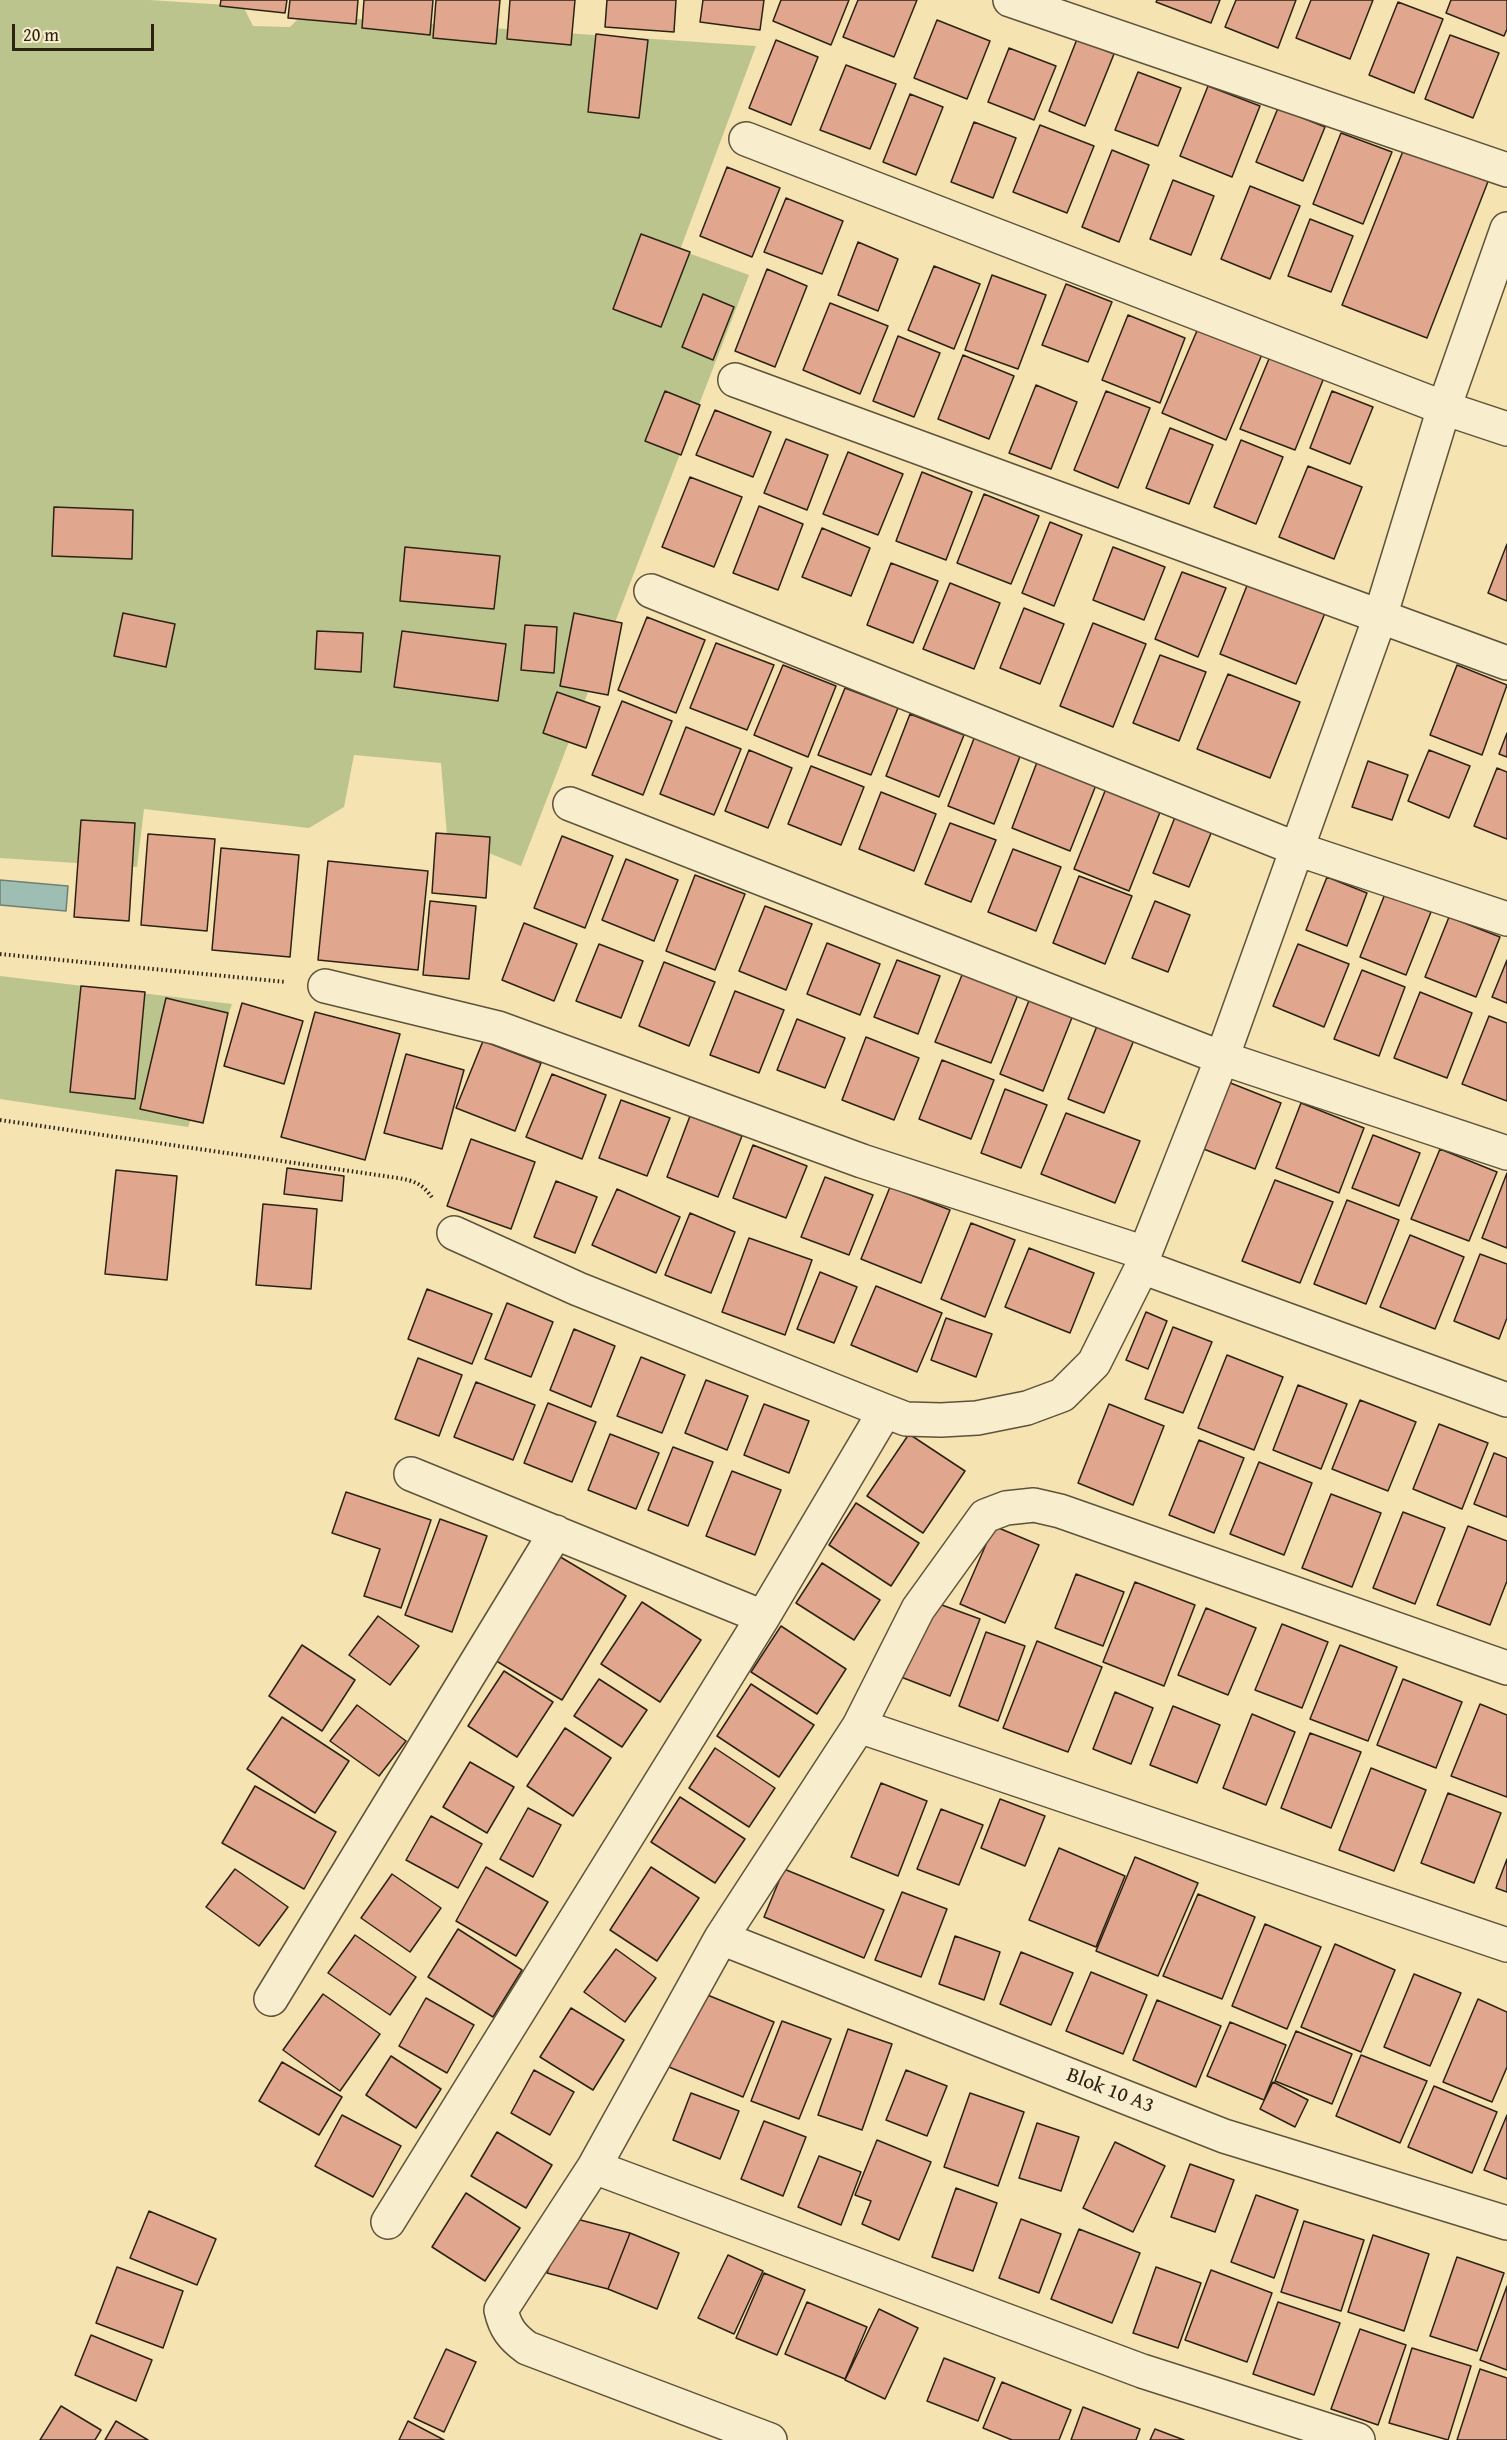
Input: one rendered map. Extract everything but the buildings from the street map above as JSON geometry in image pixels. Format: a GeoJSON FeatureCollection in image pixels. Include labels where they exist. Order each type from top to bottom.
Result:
{"type":"FeatureCollection","features":[{"type":"Feature","properties":{"kind":"street"},"geometry":{"type":"LineString","coordinates":[[1010,0],[1507,170]]}},
{"type":"Feature","properties":{"kind":"street"},"geometry":{"type":"LineString","coordinates":[[746,139],[1444,408],[1507,429]]}},
{"type":"Feature","properties":{"kind":"street"},"geometry":{"type":"LineString","coordinates":[[454,1233],[578,1289],[906,1419],[977,1418],[1027,1408],[1062,1395],[1094,1363],[1144,1260],[1222,1058],[1380,617],[1444,408],[1507,229]]}},
{"type":"Feature","properties":{"kind":"street"},"geometry":{"type":"LineString","coordinates":[[735,380],[1507,663]]}},
{"type":"Feature","properties":{"kind":"street"},"geometry":{"type":"LineString","coordinates":[[651,591],[1297,849],[1507,919]]}},
{"type":"Feature","properties":{"kind":"street"},"geometry":{"type":"LineString","coordinates":[[570,804],[1222,1058],[1507,1153]]}},
{"type":"Feature","properties":{"kind":"street"},"geometry":{"type":"LineString","coordinates":[[325,986],[498,1028],[862,1161],[1144,1260],[1507,1400]]}},
{"type":"Feature","properties":{"kind":"street"},"geometry":{"type":"LineString","coordinates":[[387,2222],[763,1617],[885,1411]]}},
{"type":"Feature","properties":{"kind":"street"},"geometry":{"type":"LineString","coordinates":[[411,1474],[763,1617]]}},
{"type":"Feature","properties":{"kind":"street"},"geometry":{"type":"LineString","coordinates":[[770,2440],[527,2348],[514,2339],[504,2324],[501,2310],[594,2167],[721,1938],[859,1726],[918,1609],[985,1516],[1006,1508],[1034,1505],[1060,1511],[1507,1668]]}},
{"type":"Feature","properties":{"kind":"street"},"geometry":{"type":"LineString","coordinates":[[271,1999],[556,1532]]}},
{"type":"Feature","properties":{"kind":"street"},"geometry":{"type":"LineString","coordinates":[[859,1726],[1507,1945]]}},
{"type":"Feature","properties":{"kind":"street","name":"Blok 10 A3"},"geometry":{"type":"LineString","coordinates":[[721,1938],[1224,2136],[1507,2223]]}},
{"type":"Feature","properties":{"kind":"street"},"geometry":{"type":"LineString","coordinates":[[594,2167],[1142,2371],[1358,2440]]}},
{"type":"Feature","properties":{"kind":"path"},"geometry":{"type":"LineString","coordinates":[[0,954],[325,986]]}},
{"type":"Feature","properties":{"kind":"path"},"geometry":{"type":"LineString","coordinates":[[0,1120],[416,1182],[425,1187],[454,1233]]}},
{"type":"Feature","properties":{"kind":"green space"},"geometry":{"type":"Polygon","coordinates":[[[0,0],[149,0],[243,6],[253,26],[290,27],[302,15],[756,46],[680,250],[749,275],[521,866],[447,836],[441,763],[354,755],[344,807],[309,828],[144,809],[137,867],[0,858],[0,0]]]}},
{"type":"Feature","properties":{"kind":"green space"},"geometry":{"type":"Polygon","coordinates":[[[0,976],[232,1004],[188,1127],[0,1099],[0,976]]]}},
{"type":"Feature","properties":{"kind":"water"},"geometry":{"type":"Polygon","coordinates":[[[0,880],[68,886],[66,911],[0,905],[0,880]]]}}]}
